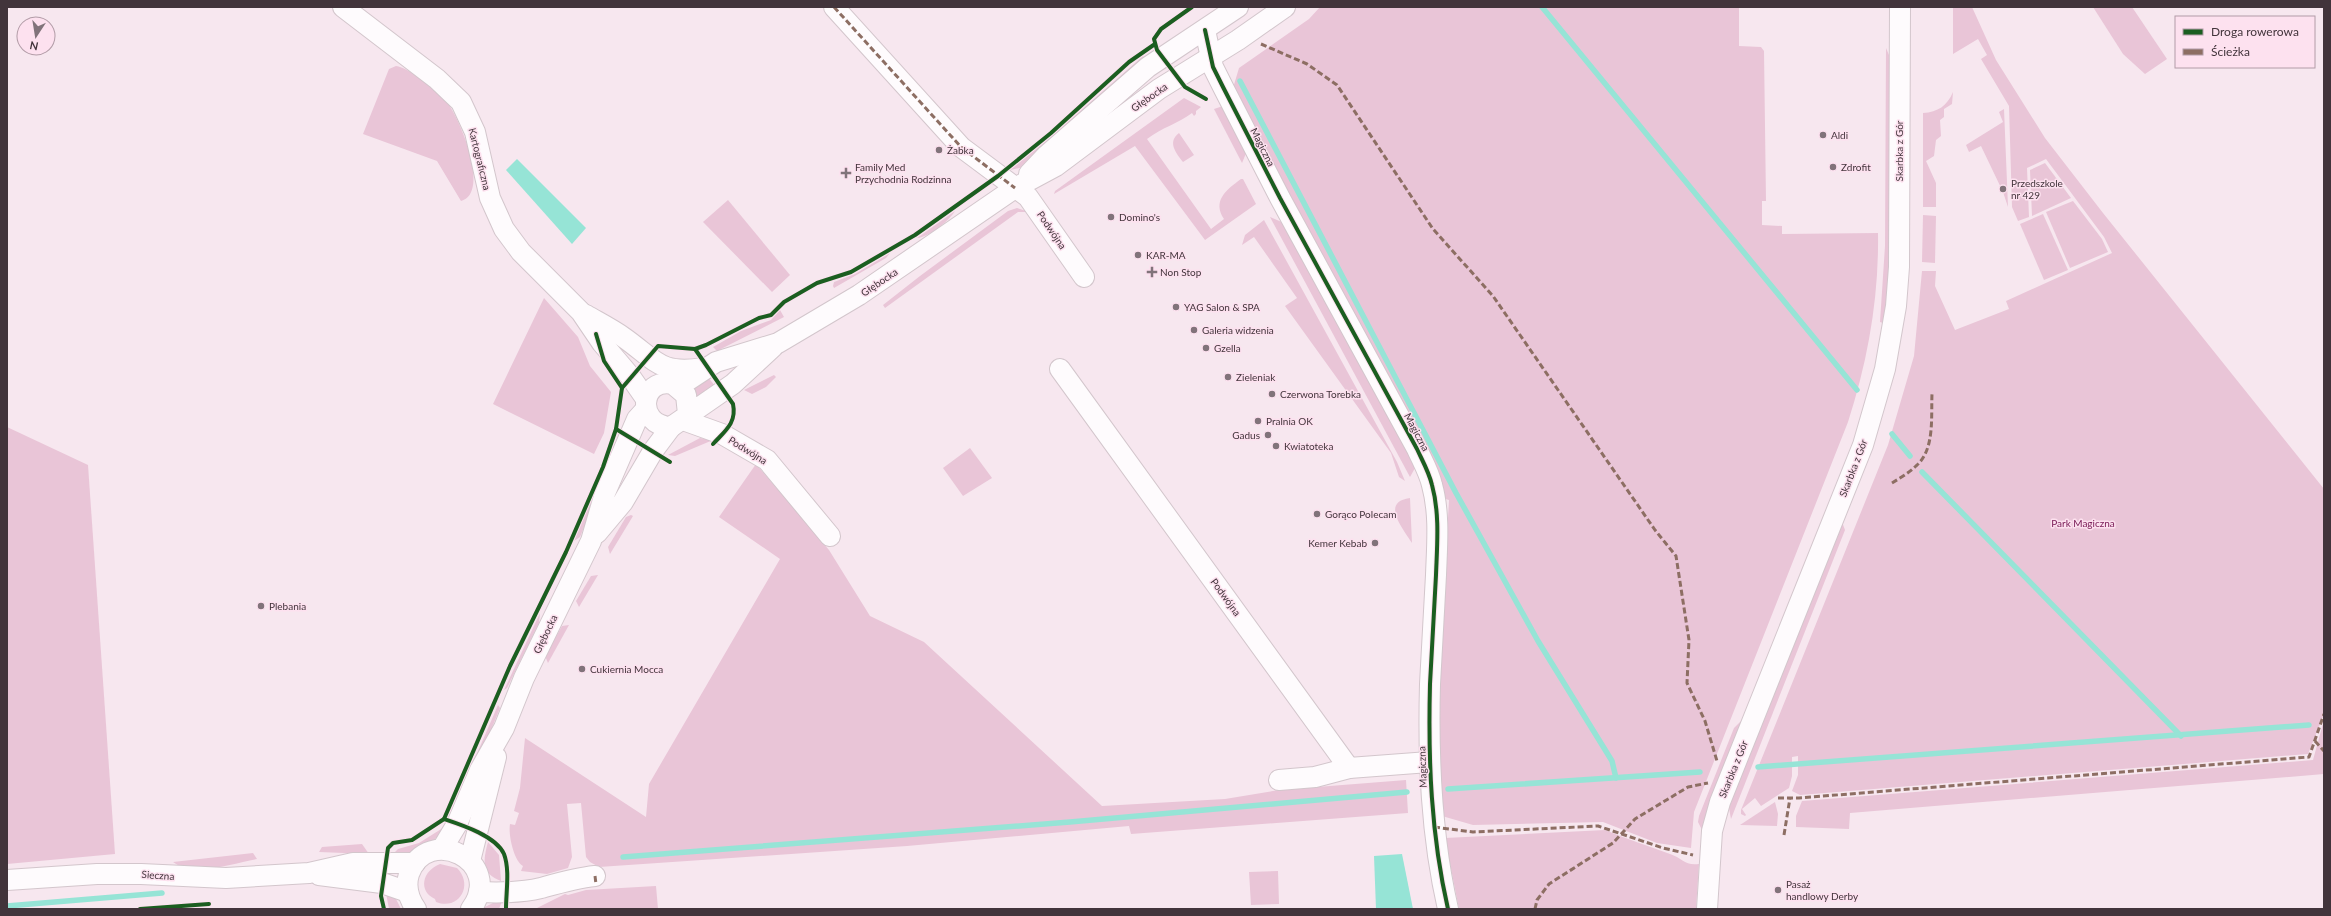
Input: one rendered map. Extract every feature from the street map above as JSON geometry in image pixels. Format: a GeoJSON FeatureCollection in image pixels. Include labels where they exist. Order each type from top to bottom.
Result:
{"type":"FeatureCollection","features":[{"type":"Feature","properties":{"kind":"street","name":"Kartograficzna"},"geometry":{"type":"LineString","coordinates":[[343,7],[437,78],[461,102],[475,132],[490,198],[504,229],[521,252],[581,312],[602,343],[630,376],[646,404]]}},
{"type":"Feature","properties":{"kind":"street","name":"Podwójna"},"geometry":{"type":"LineString","coordinates":[[834,7],[961,146],[1028,197],[1084,277]]}},
{"type":"Feature","properties":{"kind":"street","name":"Głębocka"},"geometry":{"type":"LineString","coordinates":[[1015,188],[1047,155],[1148,67],[1238,7]]}},
{"type":"Feature","properties":{"kind":"street","name":"Głębocka"},"geometry":{"type":"LineString","coordinates":[[590,541],[623,502],[653,451],[681,420],[733,384],[778,343],[859,295],[1015,188],[1056,166],[1154,93],[1285,7]]}},
{"type":"Feature","properties":{"kind":"street","name":"Skarbka z Gór"},"geometry":{"type":"LineString","coordinates":[[1707,909],[1712,831],[1720,802],[1863,445],[1893,331],[1899,267],[1900,7]]}},
{"type":"Feature","properties":{"kind":"street","name":"Magiczna"},"geometry":{"type":"LineString","coordinates":[[1205,30],[1213,67],[1284,205],[1417,449],[1432,485],[1437,510],[1437,546],[1430,683],[1429,762],[1434,827],[1441,876],[1448,909]]}},
{"type":"Feature","properties":{"kind":"street","name":"Kartograficzna"},"geometry":{"type":"LineString","coordinates":[[581,312],[624,337],[647,357],[672,385]]}},
{"type":"Feature","properties":{"kind":"street","name":"Głębocka"},"geometry":{"type":"LineString","coordinates":[[470,861],[504,728],[526,673],[590,541],[605,493],[637,419],[653,388],[672,385],[708,367],[778,343]]}},
{"type":"Feature","properties":{"kind":"street","name":"Kartograficzna"},"geometry":{"type":"LineString","coordinates":[[647,357],[663,367],[676,370],[708,367]]}},
{"type":"Feature","properties":{"kind":"street","name":"Podwójna"},"geometry":{"type":"LineString","coordinates":[[1060,369],[1349,768]]}},
{"type":"Feature","properties":{"kind":"street"},"geometry":{"type":"LineString","coordinates":[[646,404],[655,422],[681,420],[686,395],[672,385]]}},
{"type":"Feature","properties":{"kind":"street","name":"Podwójna"},"geometry":{"type":"LineString","coordinates":[[681,420],[722,434],[767,460],[830,536]]}},
{"type":"Feature","properties":{"kind":"street","name":"Głębocka"},"geometry":{"type":"LineString","coordinates":[[442,850],[457,824],[480,770],[504,728]]}},
{"type":"Feature","properties":{"kind":"street"},"geometry":{"type":"LineString","coordinates":[[1279,780],[1315,777],[1349,768],[1429,762]]}},
{"type":"Feature","properties":{"kind":"street"},"geometry":{"type":"LineString","coordinates":[[412,901],[408,877],[415,863],[424,855],[442,850],[457,852],[470,861],[479,878],[475,900],[541,888],[574,878],[595,876]]}},
{"type":"Feature","properties":{"kind":"street","name":"Sieczna"},"geometry":{"type":"LineString","coordinates":[[7,880],[97,874],[141,874],[226,878],[309,873],[353,863],[415,863]]}},
{"type":"Feature","properties":{"kind":"street","name":"Sieczna"},"geometry":{"type":"LineString","coordinates":[[309,873],[377,882],[412,901]]}},
{"type":"Feature","properties":{"kind":"green space"},"geometry":{"type":"Polygon","coordinates":[[[1320,7],[1739,7],[1739,46],[1761,47],[1764,51],[1766,201],[1762,201],[1762,225],[1782,226],[1782,234],[1878,233],[1877,281],[1871,329],[1867,352],[1855,399],[1848,422],[1694,812],[1691,848],[1657,843],[1603,822],[1473,825],[1442,816],[1437,714],[1449,500],[1442,498],[1233,88],[1239,68],[1309,19],[1320,7]]]}},
{"type":"Feature","properties":{"kind":"green space","name":"Park Magiczna"},"geometry":{"type":"Polygon","coordinates":[[[1953,7],[1972,7],[1996,60],[2045,138],[2103,213],[2324,489],[2324,714],[2308,754],[1800,795],[1792,791],[1798,775],[1798,756],[1792,757],[1792,776],[1789,788],[1761,806],[1755,798],[1742,809],[1746,815],[1745,816],[1741,814],[1741,810],[1888,445],[1914,356],[1922,271],[1936,271],[1935,286],[1955,330],[2009,309],[2006,301],[2112,253],[2104,237],[2046,159],[2027,168],[2029,217],[2018,221],[2012,207],[2009,106],[1981,59],[1987,55],[1978,39],[1953,54],[1953,7]]]}},
{"type":"Feature","properties":{"kind":"green space"},"geometry":{"type":"Polygon","coordinates":[[[2093,7],[2132,7],[2167,59],[2145,74],[2123,54],[2093,7]]]}},
{"type":"Feature","properties":{"kind":"green space"},"geometry":{"type":"Polygon","coordinates":[[[1886,48],[1889,55],[1892,55],[1892,236],[1886,324],[1880,322],[1885,246],[1886,48]]]}},
{"type":"Feature","properties":{"kind":"green space"},"geometry":{"type":"Polygon","coordinates":[[[1143,56],[1146,60],[1024,167],[1010,170],[1046,141],[1143,56]]]}},
{"type":"Feature","properties":{"kind":"green space"},"geometry":{"type":"Polygon","coordinates":[[[396,66],[415,74],[435,89],[450,106],[457,119],[464,135],[473,169],[473,184],[470,195],[461,201],[437,161],[363,134],[389,69],[396,66]]]}},
{"type":"Feature","properties":{"kind":"green space"},"geometry":{"type":"Polygon","coordinates":[[[1953,92],[1952,104],[1944,109],[1944,117],[1940,120],[1941,136],[1936,140],[1934,156],[1926,161],[1936,183],[1936,207],[1923,207],[1923,113],[1938,110],[1945,105],[1953,92]]]}},
{"type":"Feature","properties":{"kind":"green space"},"geometry":{"type":"Polygon","coordinates":[[[1184,98],[1201,107],[1196,111],[1196,114],[1194,116],[1192,113],[1147,139],[1211,229],[1224,219],[1219,207],[1222,196],[1230,187],[1241,179],[1243,179],[1256,204],[1205,240],[1135,146],[1054,194],[1055,191],[1184,98]]]}},
{"type":"Feature","properties":{"kind":"green space"},"geometry":{"type":"Polygon","coordinates":[[[1223,106],[1247,151],[1242,163],[1214,109],[1223,106]]]}},
{"type":"Feature","properties":{"kind":"green space"},"geometry":{"type":"Polygon","coordinates":[[[2004,109],[2008,207],[2003,192],[1981,146],[1969,152],[1966,145],[2003,122],[1999,112],[2004,109]]]}},
{"type":"Feature","properties":{"kind":"green space"},"geometry":{"type":"Polygon","coordinates":[[[1179,133],[1194,155],[1183,162],[1175,151],[1173,144],[1175,136],[1179,133]]]}},
{"type":"Feature","properties":{"kind":"green space"},"geometry":{"type":"Polygon","coordinates":[[[2045,163],[2071,198],[2032,216],[2030,170],[2045,163]]]}},
{"type":"Feature","properties":{"kind":"green space"},"geometry":{"type":"Polygon","coordinates":[[[728,200],[790,275],[772,292],[703,222],[728,200]]]}},
{"type":"Feature","properties":{"kind":"green space"},"geometry":{"type":"Polygon","coordinates":[[[2073,201],[2102,239],[2108,252],[2070,268],[2046,212],[2073,201]]]}},
{"type":"Feature","properties":{"kind":"green space"},"geometry":{"type":"Polygon","coordinates":[[[1017,208],[1029,212],[1018,212],[885,308],[883,305],[920,276],[1008,211],[1017,208]]]}},
{"type":"Feature","properties":{"kind":"green space"},"geometry":{"type":"Polygon","coordinates":[[[955,211],[938,228],[927,235],[917,238],[955,211]]]}},
{"type":"Feature","properties":{"kind":"green space"},"geometry":{"type":"Polygon","coordinates":[[[2043,214],[2068,270],[2044,280],[2020,224],[2043,214]]]}},
{"type":"Feature","properties":{"kind":"green space"},"geometry":{"type":"Polygon","coordinates":[[[1923,215],[1936,216],[1935,263],[1922,262],[1923,215]]]}},
{"type":"Feature","properties":{"kind":"green space"},"geometry":{"type":"Polygon","coordinates":[[[1270,217],[1284,223],[1409,452],[1415,468],[1410,477],[1270,217]]]}},
{"type":"Feature","properties":{"kind":"green space"},"geometry":{"type":"Polygon","coordinates":[[[1264,220],[1397,462],[1405,481],[1399,477],[1391,453],[1285,306],[1297,298],[1254,237],[1242,245],[1245,235],[1264,220]]]}},
{"type":"Feature","properties":{"kind":"green space"},"geometry":{"type":"Polygon","coordinates":[[[890,253],[886,258],[834,288],[834,282],[855,274],[890,253]]]}},
{"type":"Feature","properties":{"kind":"green space"},"geometry":{"type":"Polygon","coordinates":[[[544,298],[578,337],[590,366],[611,392],[604,433],[594,454],[493,404],[544,298]]]}},
{"type":"Feature","properties":{"kind":"green space"},"geometry":{"type":"Polygon","coordinates":[[[780,310],[784,317],[717,351],[713,347],[741,331],[771,320],[780,310]]]}},
{"type":"Feature","properties":{"kind":"green space"},"geometry":{"type":"Polygon","coordinates":[[[774,375],[776,377],[766,387],[752,394],[744,390],[774,375]]]}},
{"type":"Feature","properties":{"kind":"green space"},"geometry":{"type":"Polygon","coordinates":[[[708,377],[715,386],[696,398],[691,385],[708,377]]]}},
{"type":"Feature","properties":{"kind":"green space"},"geometry":{"type":"Polygon","coordinates":[[[7,427],[88,465],[115,854],[7,864],[7,427]]]}},
{"type":"Feature","properties":{"kind":"green space"},"geometry":{"type":"Polygon","coordinates":[[[700,438],[713,440],[675,456],[668,455],[700,438]]]}},
{"type":"Feature","properties":{"kind":"green space"},"geometry":{"type":"Polygon","coordinates":[[[970,448],[992,478],[963,496],[943,468],[970,448]]]}},
{"type":"Feature","properties":{"kind":"green space"},"geometry":{"type":"Polygon","coordinates":[[[611,449],[615,451],[580,537],[574,541],[611,449]]]}},
{"type":"Feature","properties":{"kind":"green space"},"geometry":{"type":"Polygon","coordinates":[[[756,464],[829,550],[870,616],[924,642],[1102,806],[1225,799],[1279,790],[1406,780],[1408,813],[1131,834],[1129,826],[907,846],[599,867],[590,862],[586,857],[581,803],[567,804],[572,857],[568,868],[547,874],[521,871],[523,866],[514,853],[511,841],[510,824],[515,825],[519,813],[514,811],[520,788],[525,738],[646,817],[649,784],[780,559],[719,517],[756,464]]]}},
{"type":"Feature","properties":{"kind":"green space"},"geometry":{"type":"Polygon","coordinates":[[[1410,498],[1412,543],[1400,525],[1395,511],[1396,505],[1401,501],[1410,498]]]}},
{"type":"Feature","properties":{"kind":"green space"},"geometry":{"type":"Polygon","coordinates":[[[631,515],[633,516],[610,554],[608,547],[626,517],[631,515]]]}},
{"type":"Feature","properties":{"kind":"green space"},"geometry":{"type":"Polygon","coordinates":[[[1842,522],[1845,530],[1731,819],[1729,808],[1842,522]]]}},
{"type":"Feature","properties":{"kind":"green space"},"geometry":{"type":"Polygon","coordinates":[[[598,575],[579,607],[576,601],[591,576],[598,575]]]}},
{"type":"Feature","properties":{"kind":"green space"},"geometry":{"type":"Polygon","coordinates":[[[540,613],[539,623],[507,688],[504,690],[540,613]]]}},
{"type":"Feature","properties":{"kind":"green space"},"geometry":{"type":"Polygon","coordinates":[[[569,625],[548,663],[545,656],[562,626],[569,625]]]}},
{"type":"Feature","properties":{"kind":"green space"},"geometry":{"type":"Polygon","coordinates":[[[498,705],[500,708],[480,757],[475,758],[498,705]]]}},
{"type":"Feature","properties":{"kind":"green space"},"geometry":{"type":"Polygon","coordinates":[[[1743,719],[1714,790],[1702,830],[1698,822],[1699,816],[1734,728],[1743,719]]]}},
{"type":"Feature","properties":{"kind":"green space"},"geometry":{"type":"Polygon","coordinates":[[[2324,720],[2324,774],[1850,813],[1849,829],[1796,827],[1796,816],[1802,801],[2313,760],[2324,720]]]}},
{"type":"Feature","properties":{"kind":"green space"},"geometry":{"type":"Polygon","coordinates":[[[1775,802],[1778,814],[1777,826],[1740,825],[1775,802]]]}},
{"type":"Feature","properties":{"kind":"green space"},"geometry":{"type":"Polygon","coordinates":[[[446,826],[436,838],[423,847],[408,853],[392,855],[398,849],[419,843],[446,826]]]}},
{"type":"Feature","properties":{"kind":"green space"},"geometry":{"type":"Polygon","coordinates":[[[1605,830],[1670,854],[1687,863],[1699,864],[1696,909],[1459,909],[1445,838],[1605,830]]]}},
{"type":"Feature","properties":{"kind":"green space"},"geometry":{"type":"Polygon","coordinates":[[[488,842],[499,855],[501,881],[494,878],[485,866],[485,855],[488,842]]]}},
{"type":"Feature","properties":{"kind":"green space"},"geometry":{"type":"Polygon","coordinates":[[[362,844],[369,854],[319,852],[322,847],[362,844]]]}},
{"type":"Feature","properties":{"kind":"green space"},"geometry":{"type":"Polygon","coordinates":[[[253,853],[257,859],[214,868],[192,869],[182,867],[173,862],[253,853]]]}},
{"type":"Feature","properties":{"kind":"green space"},"geometry":{"type":"Polygon","coordinates":[[[440,864],[457,868],[462,875],[464,882],[462,895],[451,903],[444,904],[436,902],[435,899],[426,891],[424,886],[424,881],[429,871],[440,864]]]}},
{"type":"Feature","properties":{"kind":"green space"},"geometry":{"type":"Polygon","coordinates":[[[1278,871],[1279,904],[1251,905],[1249,872],[1278,871]]]}},
{"type":"Feature","properties":{"kind":"green space"},"geometry":{"type":"Polygon","coordinates":[[[656,886],[658,909],[535,909],[565,894],[568,895],[586,890],[656,886]]]}},
{"type":"Feature","properties":{"kind":"green space"},"geometry":{"type":"Polygon","coordinates":[[[386,893],[394,895],[401,909],[389,909],[386,893]]]}},
{"type":"Feature","properties":{"kind":"green space"},"geometry":{"type":"Polygon","coordinates":[[[502,901],[499,909],[481,909],[493,903],[502,901]]]}},
{"type":"Feature","properties":{"kind":"shaded area"},"geometry":{"type":"Polygon","coordinates":[[[517,159],[586,228],[572,244],[506,170],[517,159]]]}},
{"type":"Feature","properties":{"kind":"shaded area"},"geometry":{"type":"Polygon","coordinates":[[[1402,854],[1413,909],[1376,909],[1374,856],[1402,854]]]}},
{"type":"Feature","properties":{"kind":"waterway"},"geometry":{"type":"LineString","coordinates":[[1542,7],[1857,390]]}},
{"type":"Feature","properties":{"kind":"waterway"},"geometry":{"type":"LineString","coordinates":[[1240,81],[1456,493],[1538,641],[1612,761],[1616,778]]}},
{"type":"Feature","properties":{"kind":"waterway"},"geometry":{"type":"LineString","coordinates":[[1892,434],[1910,456]]}},
{"type":"Feature","properties":{"kind":"waterway"},"geometry":{"type":"LineString","coordinates":[[1922,472],[2181,736]]}},
{"type":"Feature","properties":{"kind":"waterway"},"geometry":{"type":"LineString","coordinates":[[1758,767],[2309,725]]}},
{"type":"Feature","properties":{"kind":"waterway"},"geometry":{"type":"LineString","coordinates":[[1448,789],[1700,772]]}},
{"type":"Feature","properties":{"kind":"waterway"},"geometry":{"type":"LineString","coordinates":[[623,857],[1070,822],[1407,792]]}},
{"type":"Feature","properties":{"kind":"waterway"},"geometry":{"type":"LineString","coordinates":[[7,906],[162,893]]}},
{"type":"Feature","properties":{"kind":"marked path"},"geometry":{"type":"LineString","coordinates":[[834,7],[961,147],[1015,188]]}},
{"type":"Feature","properties":{"kind":"marked path"},"geometry":{"type":"LineString","coordinates":[[1261,44],[1307,64],[1337,85],[1433,229],[1493,296],[1655,530],[1676,556],[1689,640],[1687,683],[1705,721],[1717,761]]}},
{"type":"Feature","properties":{"kind":"marked path"},"geometry":{"type":"LineString","coordinates":[[1892,483],[1913,469],[1922,459],[1926,451],[1931,433],[1932,394]]}},
{"type":"Feature","properties":{"kind":"marked path"},"geometry":{"type":"LineString","coordinates":[[1778,798],[1799,798],[2309,757],[2324,714]]}},
{"type":"Feature","properties":{"kind":"marked path"},"geometry":{"type":"LineString","coordinates":[[2315,741],[2324,751]]}},
{"type":"Feature","properties":{"kind":"marked path"},"geometry":{"type":"LineString","coordinates":[[1535,909],[1537,900],[1549,884],[1613,843],[1635,819],[1688,787],[1708,783]]}},
{"type":"Feature","properties":{"kind":"marked path"},"geometry":{"type":"LineString","coordinates":[[1784,835],[1790,798]]}},
{"type":"Feature","properties":{"kind":"marked path"},"geometry":{"type":"LineString","coordinates":[[1434,827],[1473,832],[1598,826],[1663,848],[1693,855]]}},
{"type":"Feature","properties":{"kind":"marked path"},"geometry":{"type":"LineString","coordinates":[[595,876],[596,884]]}},
{"type":"Feature","properties":{"kind":"cycle path"},"geometry":{"type":"LineString","coordinates":[[1192,7],[1161,29],[1154,39],[1157,50],[1185,87],[1206,99]]}},
{"type":"Feature","properties":{"kind":"cycle path"},"geometry":{"type":"LineString","coordinates":[[1205,30],[1213,67],[1223,87],[1280,198],[1417,449],[1431,480],[1435,496],[1437,530],[1430,684],[1430,769],[1434,825],[1442,881],[1448,909]]}},
{"type":"Feature","properties":{"kind":"cycle path"},"geometry":{"type":"LineString","coordinates":[[384,909],[381,896],[388,848],[393,843],[412,840],[444,819],[510,666],[566,552],[603,467],[616,429],[622,388],[658,346],[695,349],[706,345],[759,318],[771,315],[784,302],[817,283],[851,272],[915,235],[998,176],[1051,133],[1129,62],[1155,44]]}},
{"type":"Feature","properties":{"kind":"cycle path"},"geometry":{"type":"LineString","coordinates":[[596,334],[604,361],[622,388]]}},
{"type":"Feature","properties":{"kind":"cycle path"},"geometry":{"type":"LineString","coordinates":[[695,349],[733,404],[734,411],[732,422],[726,431],[713,444]]}},
{"type":"Feature","properties":{"kind":"cycle path"},"geometry":{"type":"LineString","coordinates":[[616,429],[670,462]]}},
{"type":"Feature","properties":{"kind":"cycle path"},"geometry":{"type":"LineString","coordinates":[[444,819],[478,832],[494,842],[500,848],[504,854],[507,867],[506,909]]}},
{"type":"Feature","properties":{"kind":"cycle path"},"geometry":{"type":"LineString","coordinates":[[140,909],[209,904]]}},
{"type":"Feature","properties":{"kind":"place","name":"Aldi"},"geometry":{"type":"Point","coordinates":[1823,135]}},
{"type":"Feature","properties":{"kind":"place","name":"Żabka"},"geometry":{"type":"Point","coordinates":[939,150]}},
{"type":"Feature","properties":{"kind":"place","name":"Zdrofit"},"geometry":{"type":"Point","coordinates":[1833,167]}},
{"type":"Feature","properties":{"kind":"place","name":"Family Med Przychodnia Rodzinna"},"geometry":{"type":"Point","coordinates":[846,173]}},
{"type":"Feature","properties":{"kind":"place","name":"Przedszkole nr 429"},"geometry":{"type":"Point","coordinates":[2003,189]}},
{"type":"Feature","properties":{"kind":"place","name":"Domino's"},"geometry":{"type":"Point","coordinates":[1111,217]}},
{"type":"Feature","properties":{"kind":"place","name":"KAR-MA"},"geometry":{"type":"Point","coordinates":[1138,255]}},
{"type":"Feature","properties":{"kind":"place","name":"Non Stop"},"geometry":{"type":"Point","coordinates":[1152,272]}},
{"type":"Feature","properties":{"kind":"place","name":"YAG Salon & SPA"},"geometry":{"type":"Point","coordinates":[1176,307]}},
{"type":"Feature","properties":{"kind":"place","name":"Galeria widzenia"},"geometry":{"type":"Point","coordinates":[1194,330]}},
{"type":"Feature","properties":{"kind":"place","name":"Gzella"},"geometry":{"type":"Point","coordinates":[1206,348]}},
{"type":"Feature","properties":{"kind":"place","name":"Zieleniak"},"geometry":{"type":"Point","coordinates":[1228,377]}},
{"type":"Feature","properties":{"kind":"place","name":"Czerwona Torebka"},"geometry":{"type":"Point","coordinates":[1272,394]}},
{"type":"Feature","properties":{"kind":"place","name":"Pralnia OK"},"geometry":{"type":"Point","coordinates":[1258,421]}},
{"type":"Feature","properties":{"kind":"place","name":"Gadus"},"geometry":{"type":"Point","coordinates":[1268,435]}},
{"type":"Feature","properties":{"kind":"place","name":"Kwiatoteka"},"geometry":{"type":"Point","coordinates":[1276,446]}},
{"type":"Feature","properties":{"kind":"place","name":"Gorąco Polecam"},"geometry":{"type":"Point","coordinates":[1317,514]}},
{"type":"Feature","properties":{"kind":"place","name":"Kemer Kebab"},"geometry":{"type":"Point","coordinates":[1375,543]}},
{"type":"Feature","properties":{"kind":"place","name":"Plebania"},"geometry":{"type":"Point","coordinates":[261,606]}},
{"type":"Feature","properties":{"kind":"place","name":"Cukiernia Mocca"},"geometry":{"type":"Point","coordinates":[582,669]}},
{"type":"Feature","properties":{"kind":"place","name":"Pasaż handlowy Derby"},"geometry":{"type":"Point","coordinates":[1778,890]}}]}
